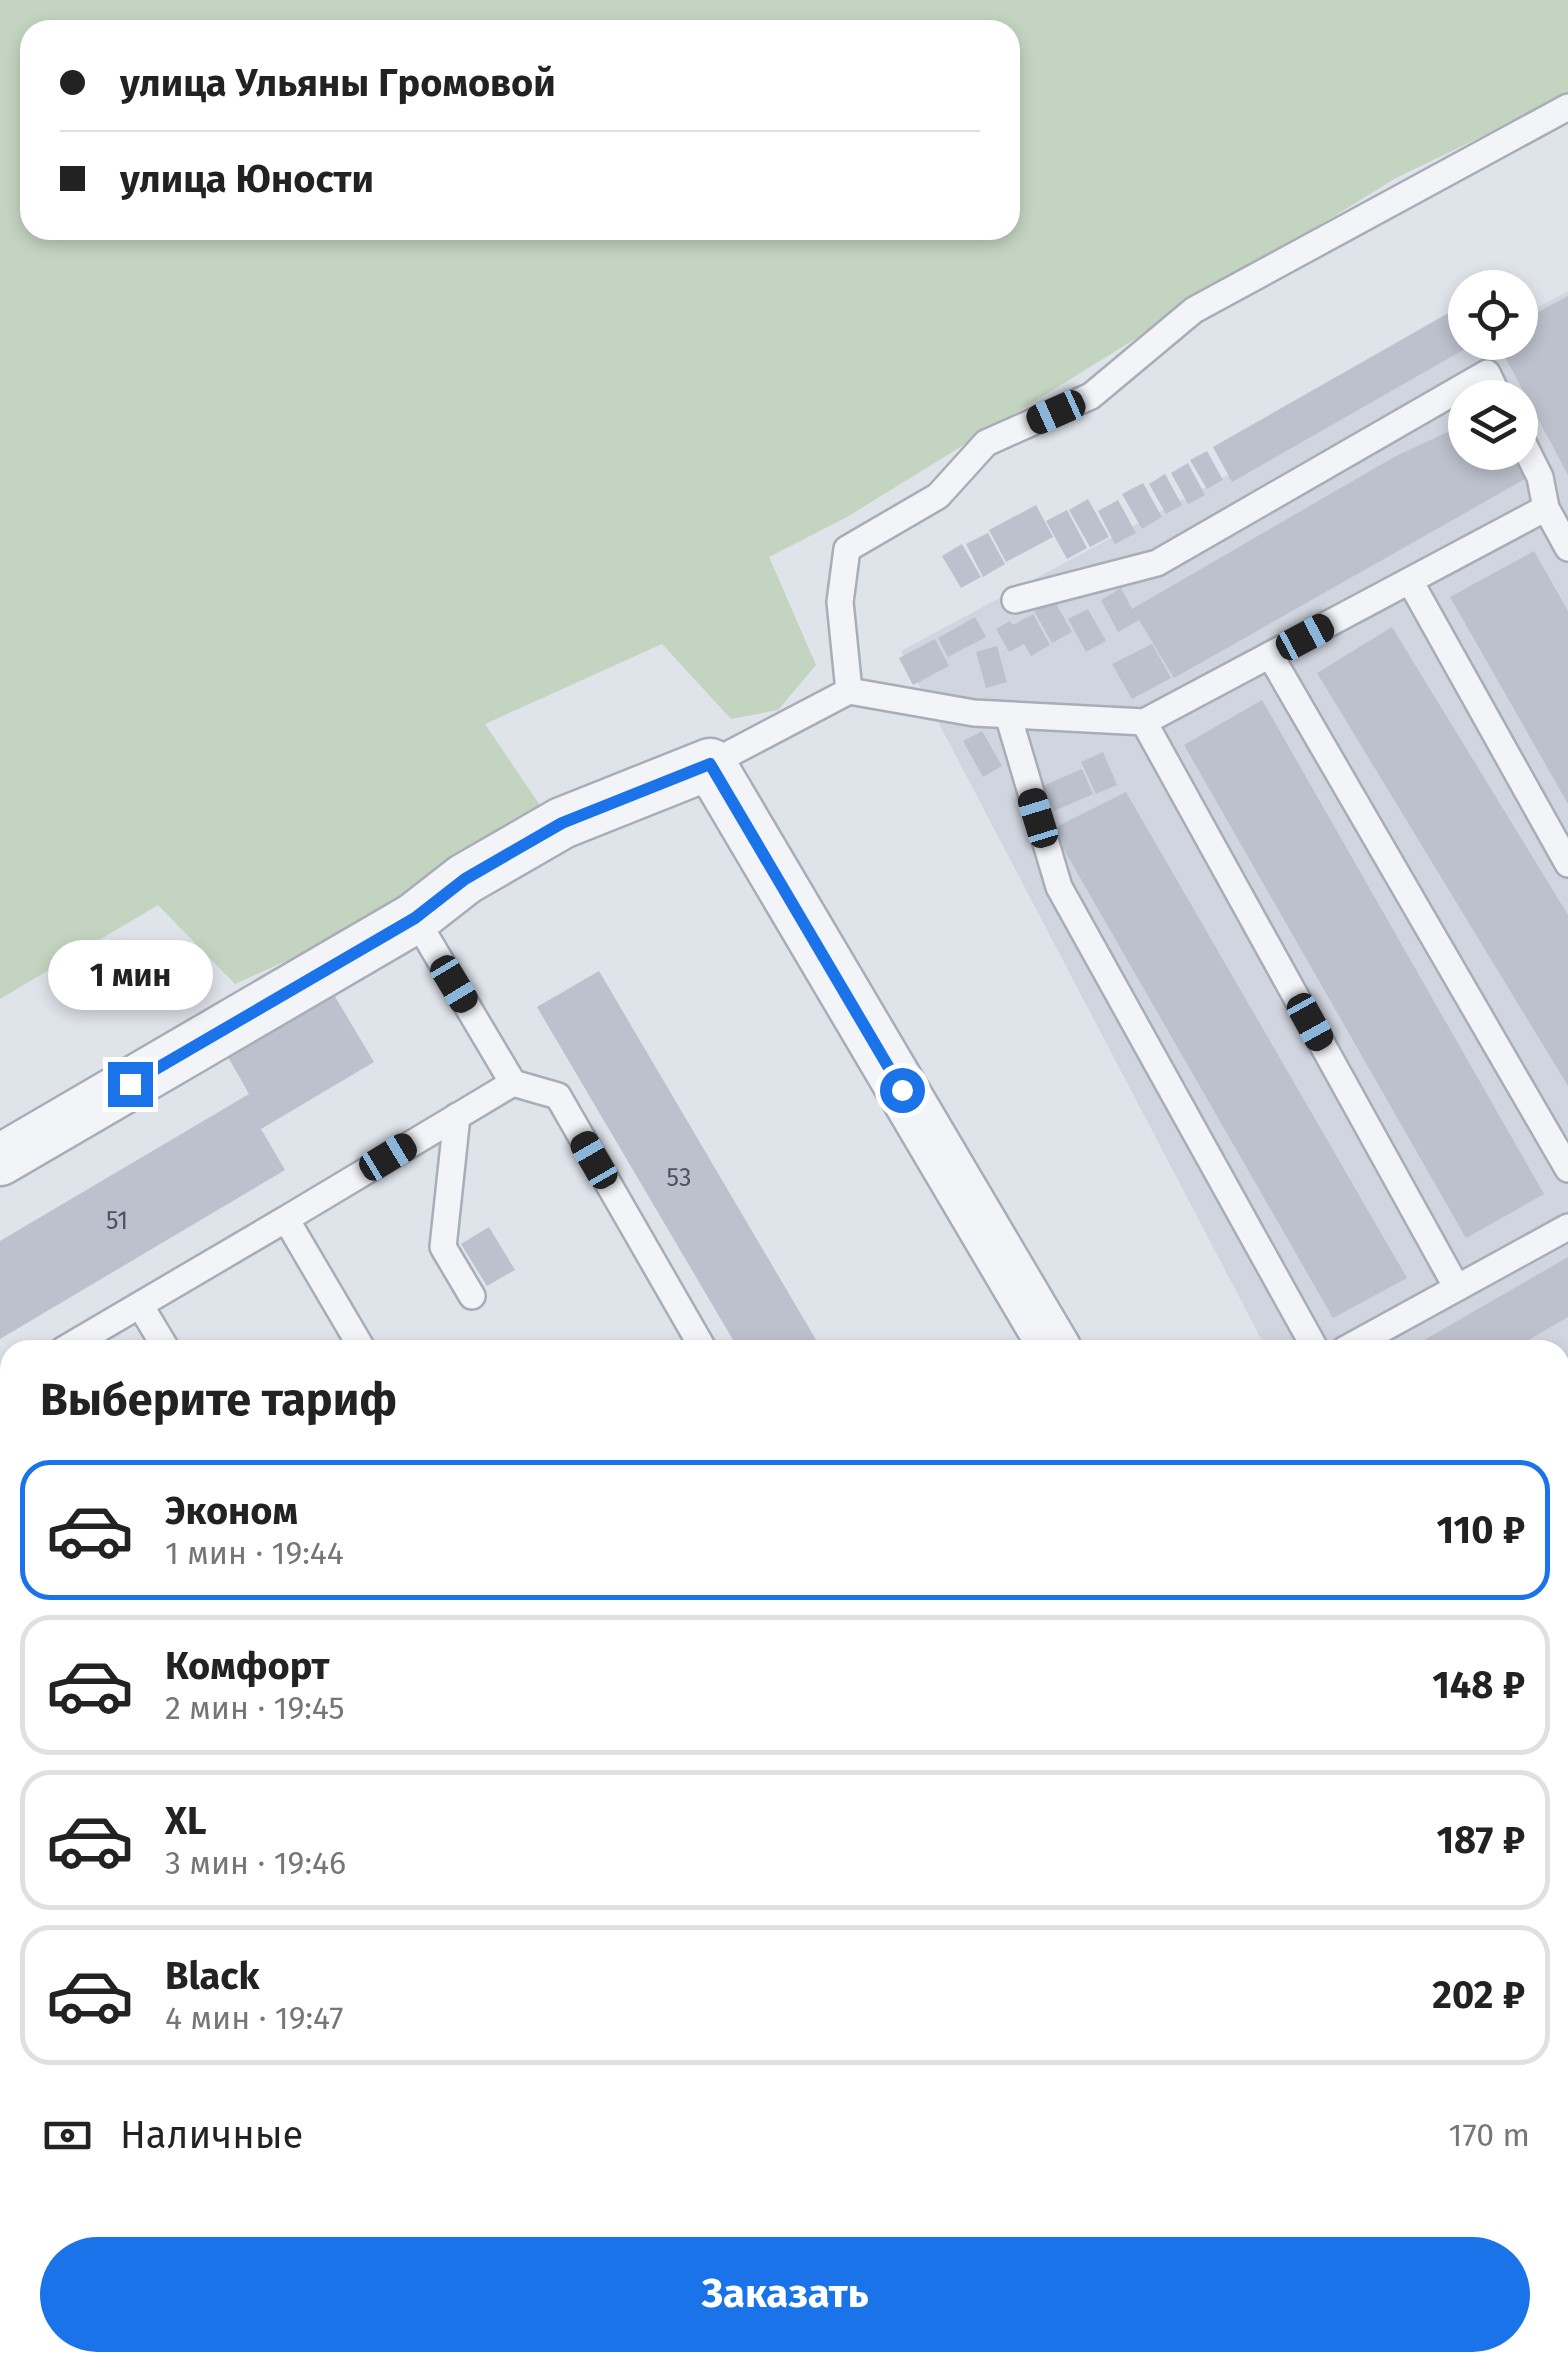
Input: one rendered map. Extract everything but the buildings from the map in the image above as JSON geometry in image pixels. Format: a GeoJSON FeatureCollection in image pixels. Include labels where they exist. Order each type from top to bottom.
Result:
{"type":"FeatureCollection","features":[{"type":"Feature","properties":{"kind":"street"},"geometry":{"type":"LineString","coordinates":[[0,1160],[415,918],[465,879],[562,823],[710,764],[1050,1340]]}},
{"type":"Feature","properties":{"kind":"lane"},"geometry":{"type":"LineString","coordinates":[[850,691],[840,602],[846,548],[938,496],[986,443],[1091,396],[1194,310],[1568,107]]}},
{"type":"Feature","properties":{"kind":"lane"},"geometry":{"type":"LineString","coordinates":[[1015,600],[1157,562],[1448,395]]}},
{"type":"Feature","properties":{"kind":"lane"},"geometry":{"type":"LineString","coordinates":[[1536,470],[1546,508],[1568,548]]}},
{"type":"Feature","properties":{"kind":"lane"},"geometry":{"type":"LineString","coordinates":[[710,764],[850,691],[974,713],[1144,722],[1546,508]]}},
{"type":"Feature","properties":{"kind":"lane"},"geometry":{"type":"LineString","coordinates":[[1410,581],[1568,864]]}},
{"type":"Feature","properties":{"kind":"lane"},"geometry":{"type":"LineString","coordinates":[[1270,656],[1568,1169]]}},
{"type":"Feature","properties":{"kind":"lane"},"geometry":{"type":"LineString","coordinates":[[1008,715],[1059,887],[1310,1340]]}},
{"type":"Feature","properties":{"kind":"lane"},"geometry":{"type":"LineString","coordinates":[[1144,722],[1457,1288]]}},
{"type":"Feature","properties":{"kind":"lane"},"geometry":{"type":"LineString","coordinates":[[415,918],[513,1083],[558,1096],[698,1340]]}},
{"type":"Feature","properties":{"kind":"lane"},"geometry":{"type":"LineString","coordinates":[[80,1340],[513,1083]]}},
{"type":"Feature","properties":{"kind":"lane"},"geometry":{"type":"LineString","coordinates":[[457,1116],[442,1247],[472,1296]]}},
{"type":"Feature","properties":{"kind":"lane"},"geometry":{"type":"LineString","coordinates":[[286,1219],[356,1340]]}},
{"type":"Feature","properties":{"kind":"lane"},"geometry":{"type":"LineString","coordinates":[[1362,1340],[1568,1227]]}},
{"type":"Feature","properties":{"kind":"lane"},"geometry":{"type":"LineString","coordinates":[[140,1304],[161,1340]]}},
{"type":"Feature","properties":{"kind":"shaded area"},"geometry":{"type":"Polygon","coordinates":[[[1568,291],[1568,1340],[1262,1340],[901,651],[1448,356],[1448,360],[1538,360],[1538,307],[1568,291]]]}},
{"type":"Feature","properties":{"kind":"green space"},"geometry":{"type":"Polygon","coordinates":[[[0,0],[1568,0],[1568,95],[1396,178],[847,517],[769,557],[816,665],[778,710],[731,719],[662,644],[485,724],[552,823],[370,923],[235,984],[158,905],[0,999],[0,0]]]}},
{"type":"Feature","properties":{"kind":"route"},"geometry":{"type":"LineString","coordinates":[[130,1084],[415,918],[465,879],[562,823],[710,764],[902,1090]]}}]}
